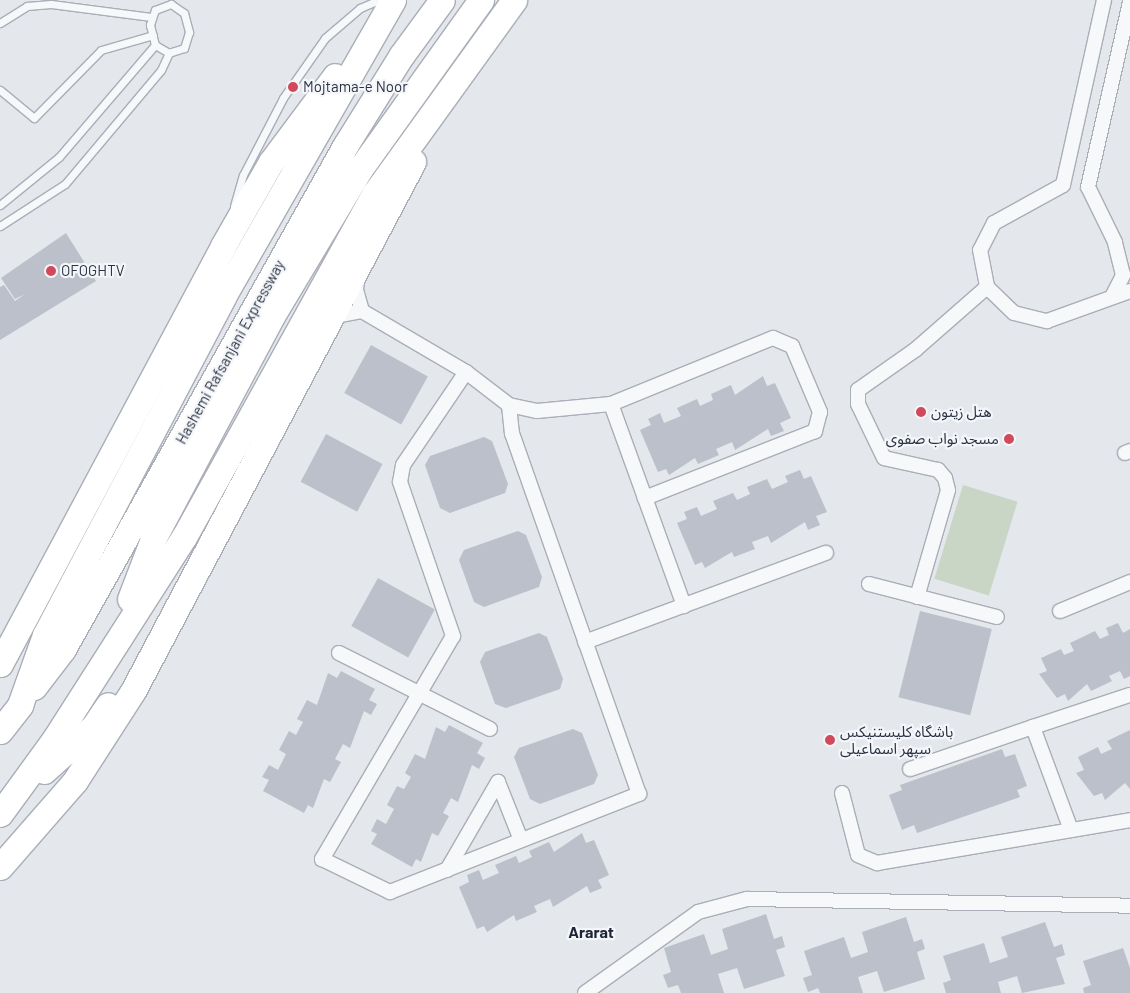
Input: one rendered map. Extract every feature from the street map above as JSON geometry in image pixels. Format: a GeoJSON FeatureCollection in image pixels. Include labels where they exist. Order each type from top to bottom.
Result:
{"type":"FeatureCollection","features":[{"type":"Feature","properties":{"kind":"highway","name":"Hashemi Rafsanjani Expressway"},"geometry":{"type":"LineString","coordinates":[[20,706],[50,627],[224,295],[369,36],[393,0]]}},
{"type":"Feature","properties":{"kind":"highway","name":"Hashemi Rafsanjani Expressway"},"geometry":{"type":"LineString","coordinates":[[0,731],[63,649],[345,146],[401,56],[442,0]]}},
{"type":"Feature","properties":{"kind":"highway","name":"Hashemi Rafsanjani Expressway"},"geometry":{"type":"LineString","coordinates":[[112,643],[154,539],[272,316],[360,169],[481,0]]}},
{"type":"Feature","properties":{"kind":"highway","name":"Hashemi Rafsanjani Expressway"},"geometry":{"type":"LineString","coordinates":[[7,806],[112,643],[184,537],[375,193],[437,104],[514,0]]}},
{"type":"Feature","properties":{"kind":"highway"},"geometry":{"type":"LineString","coordinates":[[0,664],[223,246],[309,105],[369,36]]}},
{"type":"Feature","properties":{"kind":"highway"},"geometry":{"type":"LineString","coordinates":[[0,867],[75,781],[104,739],[411,166],[437,104]]}},
{"type":"Feature","properties":{"kind":"highway"},"geometry":{"type":"LineString","coordinates":[[7,806],[94,726],[198,564]]}},
{"type":"Feature","properties":{"kind":"street"},"geometry":{"type":"LineString","coordinates":[[1104,0],[1063,185],[994,223],[980,250],[987,287],[1014,313],[1047,321],[1130,291]]}},
{"type":"Feature","properties":{"kind":"street"},"geometry":{"type":"LineString","coordinates":[[1112,297],[1123,274],[1115,242],[1088,187],[1130,2]]}},
{"type":"Feature","properties":{"kind":"street"},"geometry":{"type":"LineString","coordinates":[[360,261],[356,290],[362,311]]}},
{"type":"Feature","properties":{"kind":"street"},"geometry":{"type":"LineString","coordinates":[[917,597],[948,490],[945,478],[938,470],[884,458],[858,404],[858,390],[915,350],[987,287]]}},
{"type":"Feature","properties":{"kind":"street"},"geometry":{"type":"LineString","coordinates":[[331,317],[362,311],[466,372],[509,405],[538,411],[611,404],[780,338],[792,346],[820,412],[819,425],[809,436],[645,498]]}},
{"type":"Feature","properties":{"kind":"street"},"geometry":{"type":"LineString","coordinates":[[466,372],[403,465],[400,482],[453,636],[322,859],[390,892],[639,794],[512,434],[509,405]]}},
{"type":"Feature","properties":{"kind":"street"},"geometry":{"type":"LineString","coordinates":[[611,404],[684,606]]}},
{"type":"Feature","properties":{"kind":"street"},"geometry":{"type":"LineString","coordinates":[[584,642],[826,553]]}},
{"type":"Feature","properties":{"kind":"street"},"geometry":{"type":"LineString","coordinates":[[1060,611],[1130,582]]}},
{"type":"Feature","properties":{"kind":"street"},"geometry":{"type":"LineString","coordinates":[[869,584],[997,617]]}},
{"type":"Feature","properties":{"kind":"street"},"geometry":{"type":"LineString","coordinates":[[339,653],[490,729]]}},
{"type":"Feature","properties":{"kind":"street"},"geometry":{"type":"LineString","coordinates":[[910,769],[1033,726],[1130,695]]}},
{"type":"Feature","properties":{"kind":"street"},"geometry":{"type":"LineString","coordinates":[[1033,726],[1072,830]]}},
{"type":"Feature","properties":{"kind":"street"},"geometry":{"type":"LineString","coordinates":[[447,870],[498,782],[521,840]]}},
{"type":"Feature","properties":{"kind":"street"},"geometry":{"type":"LineString","coordinates":[[842,793],[858,855],[877,863],[1130,820]]}},
{"type":"Feature","properties":{"kind":"street"},"geometry":{"type":"LineString","coordinates":[[585,993],[698,912],[747,898],[1130,906]]}},
{"type":"Feature","properties":{"kind":"lane"},"geometry":{"type":"LineString","coordinates":[[223,246],[243,174],[283,98],[326,38],[360,8],[379,0]]}},
{"type":"Feature","properties":{"kind":"lane"},"geometry":{"type":"LineString","coordinates":[[0,226],[66,184],[161,70],[169,53],[184,48],[189,32],[184,13],[170,4],[164,3],[151,17],[155,45],[169,53]]}},
{"type":"Feature","properties":{"kind":"lane"},"geometry":{"type":"LineString","coordinates":[[0,23],[27,6],[51,4],[151,17]]}},
{"type":"Feature","properties":{"kind":"lane"},"geometry":{"type":"LineString","coordinates":[[0,90],[34,118],[101,50],[153,35]]}},
{"type":"Feature","properties":{"kind":"lane"},"geometry":{"type":"LineString","coordinates":[[0,205],[59,158],[155,45]]}},
{"type":"Feature","properties":{"kind":"green space"},"geometry":{"type":"Polygon","coordinates":[[[963,485],[1018,502],[989,595],[934,579],[963,485]]]}},
{"type":"Feature","properties":{"kind":"building","name":"OFOGHTV"},"geometry":{"type":"Polygon","coordinates":[[[66,233],[96,281],[0,340],[0,287],[4,285],[15,301],[25,294],[15,299],[1,278],[66,233]]]}},
{"type":"Feature","properties":{"kind":"building"},"geometry":{"type":"Polygon","coordinates":[[[371,345],[428,377],[401,425],[344,393],[371,345]]]}},
{"type":"Feature","properties":{"kind":"building"},"geometry":{"type":"Polygon","coordinates":[[[763,376],[767,386],[775,383],[791,418],[780,423],[784,431],[771,436],[768,429],[735,450],[732,442],[716,449],[719,455],[698,464],[695,458],[669,475],[666,469],[658,472],[640,430],[651,425],[648,419],[660,413],[664,423],[681,416],[677,408],[697,399],[700,406],[713,400],[711,394],[731,385],[735,395],[763,376]]]}},
{"type":"Feature","properties":{"kind":"building"},"geometry":{"type":"Polygon","coordinates":[[[326,434],[383,464],[357,512],[301,482],[326,434]]]}},
{"type":"Feature","properties":{"kind":"building"},"geometry":{"type":"Polygon","coordinates":[[[484,437],[492,441],[508,484],[505,493],[450,513],[440,508],[425,465],[430,456],[484,437]]]}},
{"type":"Feature","properties":{"kind":"building"},"geometry":{"type":"Polygon","coordinates":[[[800,470],[804,479],[811,476],[827,512],[816,516],[820,525],[808,530],[805,522],[771,543],[768,536],[752,542],[755,549],[734,557],[732,552],[705,568],[702,562],[695,565],[677,523],[687,519],[684,512],[697,507],[701,516],[717,509],[713,501],[733,493],[737,500],[750,494],[747,487],[767,479],[772,489],[788,482],[785,476],[800,470]]]}},
{"type":"Feature","properties":{"kind":"building"},"geometry":{"type":"Polygon","coordinates":[[[518,531],[526,535],[542,577],[539,587],[484,607],[474,602],[459,560],[464,550],[518,531]]]}},
{"type":"Feature","properties":{"kind":"building"},"geometry":{"type":"Polygon","coordinates":[[[378,578],[435,610],[408,658],[351,626],[378,578]]]}},
{"type":"Feature","properties":{"kind":"building"},"geometry":{"type":"Polygon","coordinates":[[[920,611],[992,629],[970,715],[898,697],[920,611]]]}},
{"type":"Feature","properties":{"kind":"building"},"geometry":{"type":"Polygon","coordinates":[[[1118,623],[1123,633],[1130,629],[1130,676],[1124,679],[1120,671],[1109,676],[1112,681],[1091,691],[1087,684],[1068,701],[1065,694],[1057,698],[1039,674],[1047,671],[1041,658],[1061,649],[1064,655],[1074,651],[1070,643],[1095,631],[1100,639],[1109,635],[1106,628],[1118,623]]]}},
{"type":"Feature","properties":{"kind":"building"},"geometry":{"type":"Polygon","coordinates":[[[539,633],[547,637],[563,679],[560,689],[506,708],[495,704],[480,662],[485,652],[539,633]]]}},
{"type":"Feature","properties":{"kind":"building"},"geometry":{"type":"Polygon","coordinates":[[[341,671],[375,689],[369,700],[377,704],[371,715],[364,711],[350,748],[343,744],[335,759],[341,762],[330,782],[324,779],[313,808],[308,805],[304,813],[263,791],[269,780],[262,777],[269,765],[278,770],[286,754],[279,750],[289,731],[296,735],[303,722],[297,719],[307,700],[317,705],[328,673],[337,678],[341,671]]]}},
{"type":"Feature","properties":{"kind":"building"},"geometry":{"type":"Polygon","coordinates":[[[449,725],[483,743],[477,753],[485,758],[479,769],[472,765],[458,802],[451,798],[443,813],[449,816],[438,836],[432,833],[421,862],[416,859],[412,867],[371,844],[377,834],[371,831],[377,819],[386,824],[394,809],[387,805],[397,786],[404,789],[411,777],[405,773],[415,754],[425,759],[436,727],[445,732],[449,725]]]}},
{"type":"Feature","properties":{"kind":"building"},"geometry":{"type":"Polygon","coordinates":[[[573,729],[582,733],[598,775],[594,784],[540,804],[530,799],[514,757],[519,748],[573,729]]]}},
{"type":"Feature","properties":{"kind":"building"},"geometry":{"type":"Polygon","coordinates":[[[1130,730],[1130,789],[1125,783],[1105,800],[1102,793],[1094,796],[1076,773],[1084,770],[1078,757],[1098,747],[1101,754],[1112,749],[1107,741],[1130,730]]]}},
{"type":"Feature","properties":{"kind":"building"},"geometry":{"type":"Polygon","coordinates":[[[1002,749],[1005,757],[1015,754],[1027,786],[1017,790],[1020,797],[917,833],[914,825],[902,830],[889,795],[902,790],[900,785],[1002,749]]]}},
{"type":"Feature","properties":{"kind":"building"},"geometry":{"type":"Polygon","coordinates":[[[582,833],[586,843],[594,840],[609,875],[598,880],[602,888],[590,893],[587,886],[553,907],[550,899],[534,906],[537,912],[516,921],[514,915],[487,932],[484,926],[477,929],[459,887],[469,882],[467,875],[479,870],[483,880],[499,873],[495,865],[516,856],[519,863],[532,857],[529,851],[549,842],[554,852],[582,833]]]}},
{"type":"Feature","properties":{"kind":"building"},"geometry":{"type":"Polygon","coordinates":[[[766,914],[774,939],[782,936],[785,947],[776,950],[785,976],[744,989],[737,968],[718,974],[724,993],[681,993],[678,985],[668,988],[663,975],[671,972],[664,948],[704,934],[711,955],[728,949],[722,929],[766,914]]]}},
{"type":"Feature","properties":{"kind":"building"},"geometry":{"type":"Polygon","coordinates":[[[906,917],[914,942],[922,939],[925,949],[917,952],[925,979],[884,992],[877,971],[858,977],[863,993],[820,993],[818,988],[808,992],[803,978],[812,975],[804,951],[844,937],[851,958],[868,952],[862,932],[906,917]]]}},
{"type":"Feature","properties":{"kind":"building"},"geometry":{"type":"Polygon","coordinates":[[[1045,922],[1054,947],[1062,944],[1065,955],[1056,958],[1065,984],[1022,993],[1017,976],[998,982],[1001,993],[946,993],[943,983],[951,980],[943,956],[984,943],[990,963],[1008,957],[1001,937],[1045,922]]]}},
{"type":"Feature","properties":{"kind":"building"},"geometry":{"type":"Polygon","coordinates":[[[1123,948],[1130,968],[1130,993],[1084,993],[1083,988],[1091,985],[1083,961],[1123,948]]]}},
{"type":"Feature","properties":{"kind":"place","name":"Mojtama-e Noor"},"geometry":{"type":"Point","coordinates":[293,87]}},
{"type":"Feature","properties":{"kind":"place","name":"OFOGHTV"},"geometry":{"type":"Point","coordinates":[51,271]}},
{"type":"Feature","properties":{"kind":"place","name":"هتل زیتون"},"geometry":{"type":"Point","coordinates":[921,412]}},
{"type":"Feature","properties":{"kind":"place","name":"مسجد نواب صفوی"},"geometry":{"type":"Point","coordinates":[1009,439]}},
{"type":"Feature","properties":{"kind":"place","name":"باشگاه کلیستنیکس سپهر اسماعیلی"},"geometry":{"type":"Point","coordinates":[830,740]}},
{"type":"Feature","properties":{"kind":"district","name":"Ararat"},"geometry":{"type":"Point","coordinates":[591,932]}}]}
